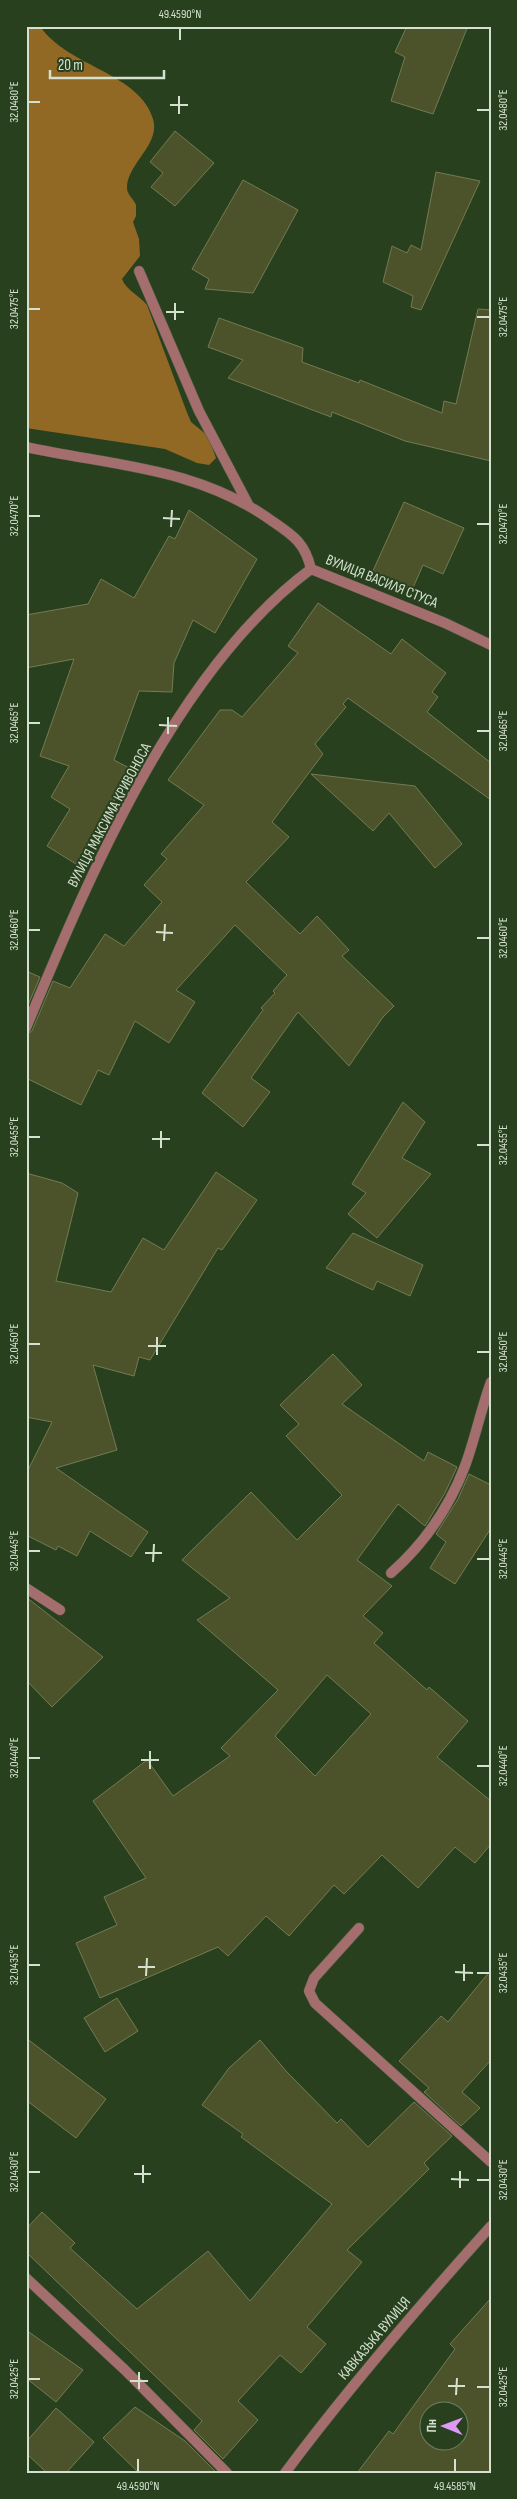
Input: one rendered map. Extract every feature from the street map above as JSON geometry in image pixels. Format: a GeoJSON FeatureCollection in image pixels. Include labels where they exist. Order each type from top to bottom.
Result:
{"type":"FeatureCollection","features":[{"type":"Feature","properties":{"kind":"street"},"geometry":{"type":"LineString","coordinates":[[139,271],[199,411],[248,504]]}},
{"type":"Feature","properties":{"kind":"street","name":"ВУЛИЦЯ ВАСИЛЯ СТУСА"},"geometry":{"type":"LineString","coordinates":[[26,447],[169,473],[248,504],[299,542],[307,552],[311,569],[490,640]]}},
{"type":"Feature","properties":{"kind":"street","name":"ВУЛИЦЯ МАКСИМА КРИВОНОСА"},"geometry":{"type":"LineString","coordinates":[[26,1028],[96,868],[135,792],[164,743],[210,672],[255,617],[311,569]]}},
{"type":"Feature","properties":{"kind":"street"},"geometry":{"type":"LineString","coordinates":[[391,1573],[430,1533],[451,1496],[465,1466],[491,1382]]}},
{"type":"Feature","properties":{"kind":"street"},"geometry":{"type":"LineString","coordinates":[[26,1588],[60,1610]]}},
{"type":"Feature","properties":{"kind":"street"},"geometry":{"type":"LineString","coordinates":[[359,1928],[314,1978],[309,1991],[315,2003],[491,2162]]}},
{"type":"Feature","properties":{"kind":"street","name":"КАВКАЗЬКА ВУЛИЦЯ"},"geometry":{"type":"LineString","coordinates":[[285,2473],[397,2333],[491,2226]]}},
{"type":"Feature","properties":{"kind":"street"},"geometry":{"type":"LineString","coordinates":[[26,2278],[125,2370],[227,2473]]}},
{"type":"Feature","properties":{"kind":"shaded area"},"geometry":{"type":"Polygon","coordinates":[[[26,26],[40,26],[52,40],[67,51],[134,91],[145,103],[153,119],[152,137],[132,171],[127,189],[136,205],[136,216],[133,222],[139,239],[140,256],[122,279],[147,305],[191,422],[208,436],[216,458],[209,465],[197,463],[165,449],[26,428],[26,26]]]}},
{"type":"Feature","properties":{"kind":"building"},"geometry":{"type":"Polygon","coordinates":[[[407,26],[468,26],[433,114],[391,101],[405,57],[395,52],[407,26]]]}},
{"type":"Feature","properties":{"kind":"building"},"geometry":{"type":"Polygon","coordinates":[[[175,131],[214,163],[175,206],[151,187],[163,173],[150,162],[175,131]]]}},
{"type":"Feature","properties":{"kind":"building"},"geometry":{"type":"Polygon","coordinates":[[[436,172],[480,181],[421,310],[411,307],[413,296],[383,282],[392,246],[407,253],[411,245],[421,250],[436,172]]]}},
{"type":"Feature","properties":{"kind":"building"},"geometry":{"type":"Polygon","coordinates":[[[243,180],[298,210],[253,293],[205,289],[209,279],[192,269],[243,180]]]}},
{"type":"Feature","properties":{"kind":"building"},"geometry":{"type":"Polygon","coordinates":[[[478,309],[491,310],[491,461],[405,441],[332,412],[331,417],[228,378],[243,360],[208,347],[219,318],[303,348],[302,362],[359,383],[360,380],[442,413],[444,401],[456,404],[478,309]]]}},
{"type":"Feature","properties":{"kind":"building"},"geometry":{"type":"Polygon","coordinates":[[[404,502],[464,528],[443,574],[423,565],[412,590],[372,573],[404,502]]]}},
{"type":"Feature","properties":{"kind":"building"},"geometry":{"type":"Polygon","coordinates":[[[189,510],[257,559],[215,633],[193,620],[174,663],[172,692],[139,691],[114,760],[133,770],[76,864],[47,846],[70,809],[51,797],[69,766],[40,756],[74,659],[26,668],[26,615],[88,604],[101,579],[134,598],[169,536],[175,539],[189,510]]]}},
{"type":"Feature","properties":{"kind":"building"},"geometry":{"type":"Polygon","coordinates":[[[318,603],[391,654],[402,639],[446,673],[432,692],[438,697],[427,712],[491,763],[491,800],[348,698],[343,704],[346,707],[315,744],[323,754],[272,822],[289,837],[246,882],[300,934],[317,916],[349,950],[342,956],[394,1006],[383,1017],[349,1066],[298,1012],[251,1078],[270,1092],[243,1127],[202,1093],[263,1010],[261,1008],[275,993],[273,991],[287,975],[235,925],[176,990],[195,1002],[169,1043],[135,1021],[109,1075],[98,1070],[81,1105],[26,1078],[26,1035],[32,1031],[53,981],[70,988],[105,934],[124,946],[162,902],[144,885],[167,859],[161,854],[204,805],[168,780],[220,710],[232,710],[242,717],[298,653],[288,646],[318,603]]]}},
{"type":"Feature","properties":{"kind":"building"},"geometry":{"type":"Polygon","coordinates":[[[311,774],[415,786],[462,844],[435,868],[389,813],[373,831],[311,774]]]}},
{"type":"Feature","properties":{"kind":"building"},"geometry":{"type":"Polygon","coordinates":[[[26,971],[40,977],[26,1010],[26,971]]]}},
{"type":"Feature","properties":{"kind":"building"},"geometry":{"type":"Polygon","coordinates":[[[403,1102],[425,1122],[402,1158],[431,1174],[377,1238],[348,1214],[366,1193],[352,1184],[403,1102]]]}},
{"type":"Feature","properties":{"kind":"building"},"geometry":{"type":"Polygon","coordinates":[[[216,1172],[257,1200],[222,1250],[218,1248],[150,1360],[139,1357],[134,1376],[93,1365],[117,1450],[56,1468],[148,1532],[131,1557],[90,1531],[77,1556],[58,1546],[56,1550],[26,1535],[26,1474],[52,1422],[26,1417],[26,1173],[62,1183],[78,1193],[56,1281],[111,1292],[143,1238],[164,1250],[216,1172]]]}},
{"type":"Feature","properties":{"kind":"building"},"geometry":{"type":"Polygon","coordinates":[[[353,1233],[423,1265],[410,1296],[377,1281],[373,1290],[326,1268],[353,1233]]]}},
{"type":"Feature","properties":{"kind":"building"},"geometry":{"type":"Polygon","coordinates":[[[333,1354],[362,1385],[342,1404],[424,1461],[428,1452],[457,1467],[445,1493],[425,1526],[398,1504],[357,1560],[392,1586],[363,1616],[383,1633],[374,1643],[427,1690],[429,1687],[468,1721],[437,1757],[491,1801],[491,1844],[475,1863],[455,1847],[418,1888],[382,1855],[344,1894],[334,1885],[289,1936],[266,1916],[228,1956],[218,1947],[100,1998],[76,1943],[117,1925],[104,1897],[146,1878],[93,1801],[147,1760],[173,1796],[230,1756],[221,1748],[278,1690],[197,1620],[230,1598],[182,1560],[251,1492],[297,1540],[342,1495],[286,1436],[299,1424],[280,1405],[333,1354]],[[327,1675],[275,1736],[315,1776],[371,1714],[327,1675]]]}},
{"type":"Feature","properties":{"kind":"building"},"geometry":{"type":"Polygon","coordinates":[[[469,1474],[491,1485],[491,1528],[455,1584],[430,1568],[446,1542],[436,1534],[458,1499],[469,1474]]]}},
{"type":"Feature","properties":{"kind":"building"},"geometry":{"type":"Polygon","coordinates":[[[26,1597],[103,1657],[52,1707],[26,1680],[26,1597]]]}},
{"type":"Feature","properties":{"kind":"building"},"geometry":{"type":"Polygon","coordinates":[[[491,1970],[491,2060],[462,2092],[480,2108],[461,2126],[424,2092],[429,2088],[399,2061],[441,2016],[448,2022],[491,1970]]]}},
{"type":"Feature","properties":{"kind":"building"},"geometry":{"type":"Polygon","coordinates":[[[117,1998],[138,2031],[105,2052],[84,2018],[117,1998]]]}},
{"type":"Feature","properties":{"kind":"building"},"geometry":{"type":"Polygon","coordinates":[[[26,2038],[106,2099],[76,2138],[26,2100],[26,2038]]]}},
{"type":"Feature","properties":{"kind":"building"},"geometry":{"type":"Polygon","coordinates":[[[260,2040],[286,2071],[337,2123],[341,2119],[368,2147],[414,2102],[452,2136],[424,2163],[429,2169],[347,2250],[362,2262],[307,2327],[326,2344],[301,2373],[280,2355],[238,2401],[258,2420],[223,2459],[194,2430],[202,2421],[26,2252],[26,2229],[42,2212],[75,2243],[70,2248],[137,2309],[208,2251],[250,2301],[332,2204],[241,2137],[243,2134],[202,2105],[229,2068],[260,2040]]]}},
{"type":"Feature","properties":{"kind":"building"},"geometry":{"type":"Polygon","coordinates":[[[491,2298],[491,2473],[357,2473],[389,2431],[393,2434],[455,2349],[450,2344],[491,2298]]]}},
{"type":"Feature","properties":{"kind":"building"},"geometry":{"type":"Polygon","coordinates":[[[26,2330],[83,2370],[56,2402],[26,2378],[26,2330]]]}},
{"type":"Feature","properties":{"kind":"building"},"geometry":{"type":"Polygon","coordinates":[[[135,2407],[185,2441],[217,2473],[139,2473],[103,2438],[135,2407]]]}},
{"type":"Feature","properties":{"kind":"building"},"geometry":{"type":"Polygon","coordinates":[[[56,2408],[94,2442],[66,2473],[47,2473],[26,2453],[26,2442],[56,2408]]]}}]}
